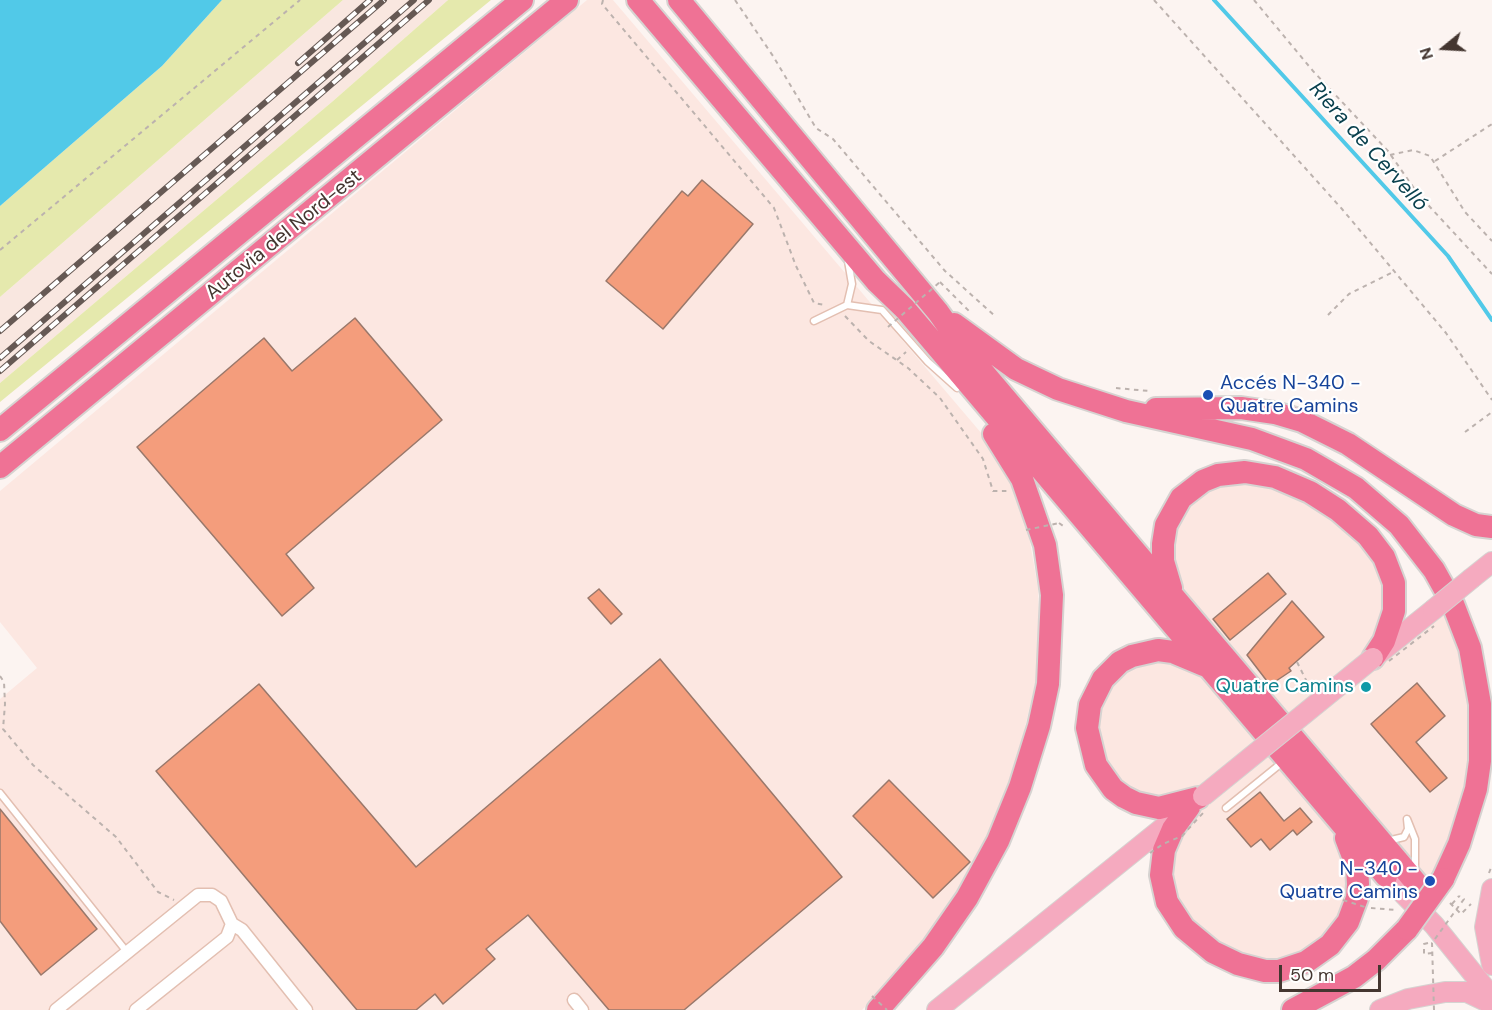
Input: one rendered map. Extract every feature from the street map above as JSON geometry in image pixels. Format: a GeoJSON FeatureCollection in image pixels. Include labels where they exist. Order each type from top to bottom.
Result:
{"type":"FeatureCollection","features":[{"type":"Feature","properties":{"kind":"highway","name":"Autovia del Nord-est"},"geometry":{"type":"LineString","coordinates":[[0,430],[522,0]]}},
{"type":"Feature","properties":{"kind":"highway","name":"Autovia del Nord-est"},"geometry":{"type":"LineString","coordinates":[[0,467],[567,0]]}},
{"type":"Feature","properties":{"kind":"highway"},"geometry":{"type":"LineString","coordinates":[[638,0],[876,281],[905,309],[1386,876]]}},
{"type":"Feature","properties":{"kind":"highway"},"geometry":{"type":"LineString","coordinates":[[679,0],[938,312],[967,353],[1418,885]]}},
{"type":"Feature","properties":{"kind":"highway"},"geometry":{"type":"LineString","coordinates":[[875,1002],[933,947],[967,898],[998,841],[1020,787],[1039,726],[1048,684],[1052,595],[1038,523],[1014,462],[991,429],[897,316],[876,281]]}},
{"type":"Feature","properties":{"kind":"highway"},"geometry":{"type":"LineString","coordinates":[[938,312],[1026,374],[1082,398],[1126,411],[1252,439],[1306,459],[1332,472],[1378,506],[1399,525],[1434,570],[1453,604],[1470,648],[1480,704],[1481,733],[1476,789],[1469,816],[1443,879],[1407,929],[1376,960],[1354,976],[1293,1010]]}},
{"type":"Feature","properties":{"kind":"highway"},"geometry":{"type":"LineString","coordinates":[[1126,411],[1242,408],[1290,417],[1319,428],[1348,444],[1459,518],[1492,527]]}},
{"type":"Feature","properties":{"kind":"highway"},"geometry":{"type":"LineString","coordinates":[[1175,598],[1163,561],[1162,544],[1173,510],[1181,498],[1197,485],[1231,472],[1275,477],[1324,500],[1368,536],[1390,570],[1395,596],[1394,610],[1384,640],[1373,658]]}},
{"type":"Feature","properties":{"kind":"highway"},"geometry":{"type":"LineString","coordinates":[[1196,801],[1159,808],[1136,803],[1124,797],[1103,777],[1096,765],[1088,739],[1090,705],[1103,679],[1120,662],[1145,651],[1173,652],[1210,669]]}},
{"type":"Feature","properties":{"kind":"highway"},"geometry":{"type":"LineString","coordinates":[[1196,801],[1173,829],[1164,850],[1161,875],[1167,902],[1184,928],[1197,941],[1226,959],[1265,971],[1279,971],[1306,962],[1324,950],[1348,922],[1357,898],[1357,867],[1338,820]]}},
{"type":"Feature","properties":{"kind":"main road"},"geometry":{"type":"LineString","coordinates":[[937,1010],[1492,562]]}},
{"type":"Feature","properties":{"kind":"main road"},"geometry":{"type":"LineString","coordinates":[[1386,876],[1434,925],[1492,996]]}},
{"type":"Feature","properties":{"kind":"main road"},"geometry":{"type":"LineString","coordinates":[[1418,885],[1492,978]]}},
{"type":"Feature","properties":{"kind":"main road"},"geometry":{"type":"LineString","coordinates":[[1484,894],[1485,927],[1492,965]]}},
{"type":"Feature","properties":{"kind":"main road"},"geometry":{"type":"LineString","coordinates":[[1380,1010],[1408,999],[1445,992],[1467,992],[1492,1004]]}},
{"type":"Feature","properties":{"kind":"street"},"geometry":{"type":"LineString","coordinates":[[56,1010],[198,895],[212,895],[226,909],[232,924],[242,930],[306,1010]]}},
{"type":"Feature","properties":{"kind":"street"},"geometry":{"type":"LineString","coordinates":[[136,1010],[227,937],[232,924]]}},
{"type":"Feature","properties":{"kind":"street"},"geometry":{"type":"LineString","coordinates":[[574,1000],[582,1010]]}},
{"type":"Feature","properties":{"kind":"lane"},"geometry":{"type":"LineString","coordinates":[[835,233],[849,266],[852,285],[847,305]]}},
{"type":"Feature","properties":{"kind":"lane"},"geometry":{"type":"LineString","coordinates":[[814,321],[847,305],[882,310],[928,362],[957,388]]}},
{"type":"Feature","properties":{"kind":"lane"},"geometry":{"type":"LineString","coordinates":[[1226,808],[1287,759]]}},
{"type":"Feature","properties":{"kind":"lane"},"geometry":{"type":"LineString","coordinates":[[0,793],[127,952]]}},
{"type":"Feature","properties":{"kind":"lane"},"geometry":{"type":"LineString","coordinates":[[1380,841],[1404,837],[1408,829],[1407,819],[1415,839],[1414,868],[1418,885]]}},
{"type":"Feature","properties":{"kind":"path"},"geometry":{"type":"LineString","coordinates":[[0,250],[300,0]]}},
{"type":"Feature","properties":{"kind":"path"},"geometry":{"type":"LineString","coordinates":[[603,0],[602,4],[774,208],[795,266],[814,303],[838,309],[868,341],[897,360],[940,398],[983,459],[993,491]]}},
{"type":"Feature","properties":{"kind":"path"},"geometry":{"type":"LineString","coordinates":[[735,0],[773,56],[816,128],[833,139],[945,271],[995,316]]}},
{"type":"Feature","properties":{"kind":"path"},"geometry":{"type":"LineString","coordinates":[[1154,0],[1395,271],[1446,333],[1492,400]]}},
{"type":"Feature","properties":{"kind":"path"},"geometry":{"type":"LineString","coordinates":[[1254,0],[1313,71],[1390,154],[1418,194],[1492,274]]}},
{"type":"Feature","properties":{"kind":"path"},"geometry":{"type":"LineString","coordinates":[[1435,161],[1492,124]]}},
{"type":"Feature","properties":{"kind":"path"},"geometry":{"type":"LineString","coordinates":[[1390,154],[1413,150],[1431,156],[1465,212],[1492,241]]}},
{"type":"Feature","properties":{"kind":"path"},"geometry":{"type":"LineString","coordinates":[[1328,315],[1349,294],[1395,271]]}},
{"type":"Feature","properties":{"kind":"path"},"geometry":{"type":"LineString","coordinates":[[888,327],[940,282],[966,307]]}},
{"type":"Feature","properties":{"kind":"path"},"geometry":{"type":"LineString","coordinates":[[897,360],[908,350]]}},
{"type":"Feature","properties":{"kind":"path"},"geometry":{"type":"LineString","coordinates":[[1465,432],[1492,412]]}},
{"type":"Feature","properties":{"kind":"path"},"geometry":{"type":"LineString","coordinates":[[1026,530],[1059,523]]}},
{"type":"Feature","properties":{"kind":"path"},"geometry":{"type":"LineString","coordinates":[[1028,526],[1030,533]]}},
{"type":"Feature","properties":{"kind":"path"},"geometry":{"type":"LineString","coordinates":[[0,676],[4,682],[3,729],[33,765],[116,837],[158,892],[184,905]]}},
{"type":"Feature","properties":{"kind":"path"},"geometry":{"type":"LineString","coordinates":[[1434,1010],[1432,943],[1461,903],[1464,899],[1460,896],[1452,904],[1461,914],[1484,894]]}},
{"type":"Feature","properties":{"kind":"path"},"geometry":{"type":"LineString","coordinates":[[1343,900],[1368,908],[1391,910]]}},
{"type":"Feature","properties":{"kind":"path"},"geometry":{"type":"LineString","coordinates":[[1456,900],[1461,903]]}},
{"type":"Feature","properties":{"kind":"path"},"geometry":{"type":"LineString","coordinates":[[1428,943],[1424,944],[1424,954],[1433,953]]}},
{"type":"Feature","properties":{"kind":"path"},"geometry":{"type":"LineString","coordinates":[[875,1002],[887,1010]]}},
{"type":"Feature","properties":{"kind":"shaded area"},"geometry":{"type":"Polygon","coordinates":[[[343,0],[448,0],[333,101],[0,383],[0,297],[343,0]]]}},
{"type":"Feature","properties":{"kind":"shaded area"},"geometry":{"type":"Polygon","coordinates":[[[587,0],[613,0],[988,441],[1009,479],[1026,519],[1038,588],[1040,662],[1020,749],[996,824],[948,910],[895,976],[862,1010],[0,1010],[0,699],[37,668],[0,622],[0,491],[587,0]]]}},
{"type":"Feature","properties":{"kind":"shaded area"},"geometry":{"type":"Polygon","coordinates":[[[1275,477],[1384,557],[1384,641],[1448,598],[1481,733],[1434,894],[1357,867],[1330,945],[1251,968],[1167,902],[1173,829],[1136,803],[1091,752],[1103,679],[1173,652],[1163,561],[1191,489],[1275,477]]]}},
{"type":"Feature","properties":{"kind":"green space"},"geometry":{"type":"Polygon","coordinates":[[[222,0],[343,0],[0,297],[0,206],[162,66],[222,0]]]}},
{"type":"Feature","properties":{"kind":"green space"},"geometry":{"type":"Polygon","coordinates":[[[448,0],[491,0],[0,402],[0,383],[333,101],[448,0]]]}},
{"type":"Feature","properties":{"kind":"water"},"geometry":{"type":"Polygon","coordinates":[[[0,0],[222,0],[162,66],[0,206],[0,0]]]}},
{"type":"Feature","properties":{"kind":"building"},"geometry":{"type":"Polygon","coordinates":[[[702,180],[753,224],[663,329],[606,281],[682,191],[688,196],[702,180]]]}},
{"type":"Feature","properties":{"kind":"building"},"geometry":{"type":"Polygon","coordinates":[[[355,318],[442,420],[286,554],[314,588],[282,616],[137,447],[264,338],[292,371],[355,318]]]}},
{"type":"Feature","properties":{"kind":"building"},"geometry":{"type":"Polygon","coordinates":[[[1268,573],[1286,594],[1230,640],[1213,619],[1268,573]]]}},
{"type":"Feature","properties":{"kind":"building"},"geometry":{"type":"Polygon","coordinates":[[[599,589],[622,614],[611,624],[588,598],[599,589]]]}},
{"type":"Feature","properties":{"kind":"building"},"geometry":{"type":"Polygon","coordinates":[[[1292,601],[1324,637],[1289,668],[1291,671],[1270,685],[1247,655],[1292,601]]]}},
{"type":"Feature","properties":{"kind":"building"},"geometry":{"type":"Polygon","coordinates":[[[660,659],[842,877],[684,1010],[609,1010],[528,915],[486,949],[495,959],[443,1004],[435,994],[416,1010],[357,1010],[156,771],[259,684],[416,867],[660,659]]]}},
{"type":"Feature","properties":{"kind":"building"},"geometry":{"type":"Polygon","coordinates":[[[1417,683],[1445,716],[1416,742],[1447,778],[1430,792],[1371,724],[1417,683]]]}},
{"type":"Feature","properties":{"kind":"building"},"geometry":{"type":"Polygon","coordinates":[[[889,780],[970,862],[933,898],[853,816],[889,780]]]}},
{"type":"Feature","properties":{"kind":"building"},"geometry":{"type":"Polygon","coordinates":[[[1260,792],[1284,821],[1300,808],[1312,822],[1297,835],[1293,830],[1270,850],[1261,839],[1251,847],[1227,819],[1260,792]]]}},
{"type":"Feature","properties":{"kind":"building"},"geometry":{"type":"Polygon","coordinates":[[[0,809],[97,929],[41,975],[0,921],[0,809]]]}},
{"type":"Feature","properties":{"kind":"waterway","name":"Riera de Cervelló"},"geometry":{"type":"LineString","coordinates":[[1214,0],[1448,256],[1492,320]]}},
{"type":"Feature","properties":{"kind":"railway"},"geometry":{"type":"LineString","coordinates":[[298,63],[370,0]]}},
{"type":"Feature","properties":{"kind":"railway"},"geometry":{"type":"LineString","coordinates":[[0,331],[384,0]]}},
{"type":"Feature","properties":{"kind":"railway"},"geometry":{"type":"LineString","coordinates":[[0,358],[414,0]]}},
{"type":"Feature","properties":{"kind":"railway"},"geometry":{"type":"LineString","coordinates":[[0,371],[429,0]]}},
{"type":"Feature","properties":{"kind":"place","name":"Accés N-340 - Quatre Camins"},"geometry":{"type":"Point","coordinates":[1208,395]}},
{"type":"Feature","properties":{"kind":"place","name":"Quatre Camins"},"geometry":{"type":"Point","coordinates":[1366,687]}},
{"type":"Feature","properties":{"kind":"place","name":"N-340 - Quatre Camins"},"geometry":{"type":"Point","coordinates":[1430,881]}}]}
